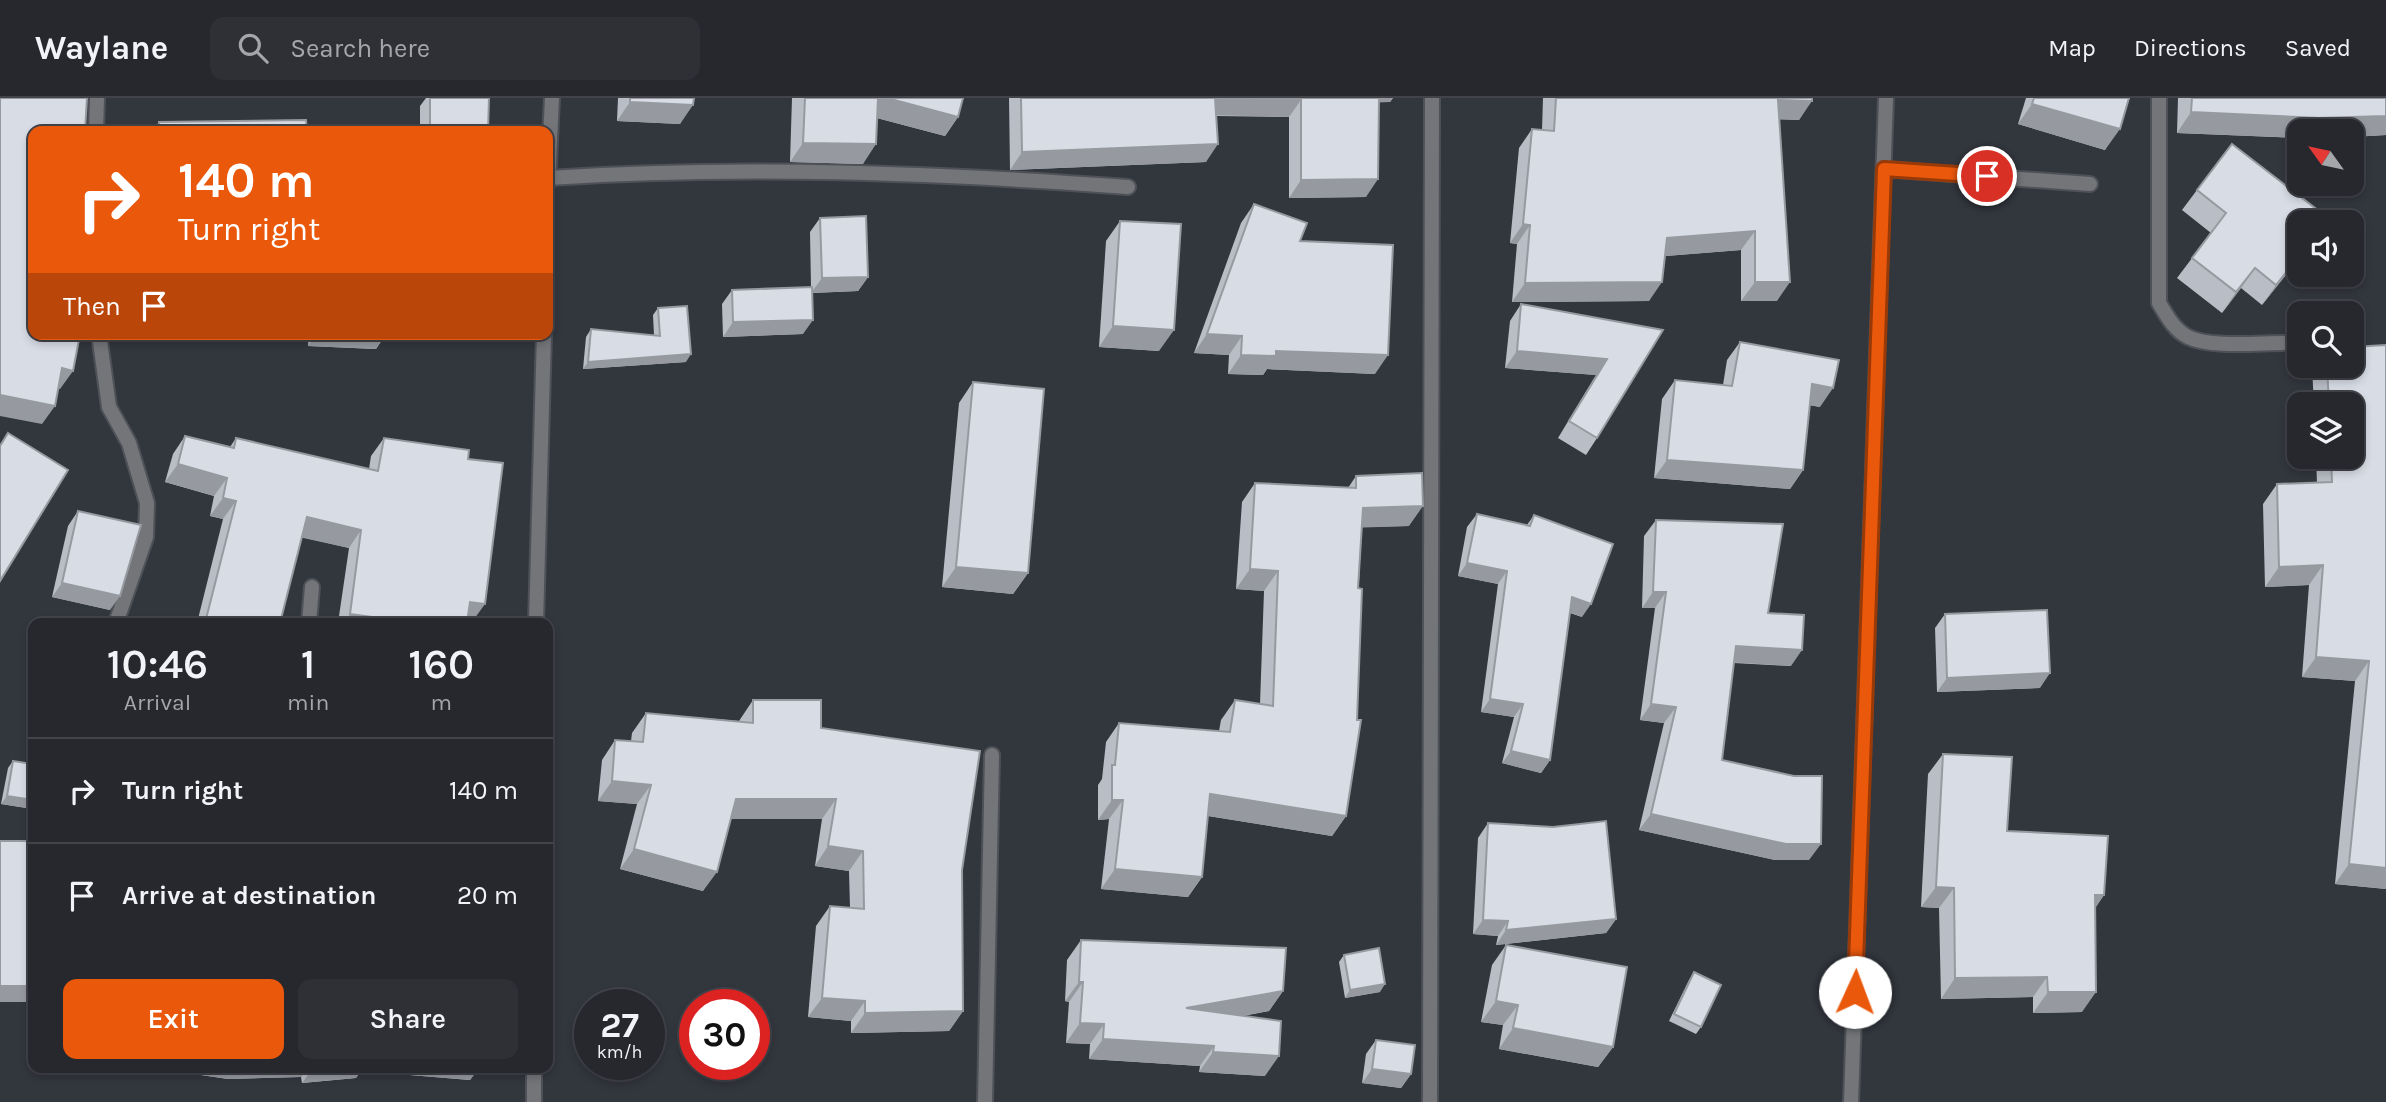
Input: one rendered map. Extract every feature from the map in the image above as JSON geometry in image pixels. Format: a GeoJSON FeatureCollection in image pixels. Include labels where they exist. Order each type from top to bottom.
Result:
{"type":"FeatureCollection","features":[{"type":"Feature","properties":{"kind":"street"},"geometry":{"type":"LineString","coordinates":[[96,126],[97,98]]}},
{"type":"Feature","properties":{"kind":"street"},"geometry":{"type":"LineString","coordinates":[[551,126],[552,98]]}},
{"type":"Feature","properties":{"kind":"street"},"geometry":{"type":"LineString","coordinates":[[1430,1102],[1432,98]]}},
{"type":"Feature","properties":{"kind":"street"},"geometry":{"type":"LineString","coordinates":[[1851,1102],[1886,98]]}},
{"type":"Feature","properties":{"kind":"street"},"geometry":{"type":"LineString","coordinates":[[2159,98],[2159,303],[2172,326],[2189,338],[2228,343],[2283,343]]}},
{"type":"Feature","properties":{"kind":"street"},"geometry":{"type":"LineString","coordinates":[[1884,169],[2090,184]]}},
{"type":"Feature","properties":{"kind":"street"},"geometry":{"type":"LineString","coordinates":[[553,177],[617,173],[834,172],[980,177],[1128,187]]}},
{"type":"Feature","properties":{"kind":"street"},"geometry":{"type":"LineString","coordinates":[[100,340],[109,407],[130,443],[147,503],[146,537],[118,618]]}},
{"type":"Feature","properties":{"kind":"street"},"geometry":{"type":"LineString","coordinates":[[536,618],[544,340]]}},
{"type":"Feature","properties":{"kind":"street"},"geometry":{"type":"LineString","coordinates":[[309,618],[312,587]]}},
{"type":"Feature","properties":{"kind":"street"},"geometry":{"type":"LineString","coordinates":[[985,1102],[992,755]]}},
{"type":"Feature","properties":{"kind":"street"},"geometry":{"type":"LineString","coordinates":[[534,1073],[534,1102]]}},
{"type":"Feature","properties":{"kind":"building"},"geometry":{"type":"Polygon","coordinates":[[[0,98],[87,98],[85,126],[28,126],[28,340],[79,340],[73,371],[62,368],[55,406],[0,395],[0,98]]]}},
{"type":"Feature","properties":{"kind":"building"},"geometry":{"type":"Polygon","coordinates":[[[430,98],[489,98],[488,126],[430,126],[430,98]]]}},
{"type":"Feature","properties":{"kind":"building"},"geometry":{"type":"Polygon","coordinates":[[[630,98],[694,98],[693,105],[630,102],[630,98]]]}},
{"type":"Feature","properties":{"kind":"building"},"geometry":{"type":"Polygon","coordinates":[[[805,98],[878,98],[876,144],[803,143],[805,98]]]}},
{"type":"Feature","properties":{"kind":"building"},"geometry":{"type":"Polygon","coordinates":[[[887,98],[963,98],[958,117],[887,98]]]}},
{"type":"Feature","properties":{"kind":"building"},"geometry":{"type":"Polygon","coordinates":[[[1021,98],[1215,98],[1218,144],[1022,152],[1021,98]]]}},
{"type":"Feature","properties":{"kind":"building"},"geometry":{"type":"Polygon","coordinates":[[[1221,98],[1379,98],[1378,179],[1301,180],[1301,100],[1221,98]]]}},
{"type":"Feature","properties":{"kind":"building"},"geometry":{"type":"Polygon","coordinates":[[[1556,98],[1812,98],[1812,101],[1778,100],[1790,282],[1755,282],[1755,231],[1667,238],[1662,282],[1525,283],[1530,225],[1523,224],[1532,129],[1554,131],[1556,98]]]}},
{"type":"Feature","properties":{"kind":"building"},"geometry":{"type":"Polygon","coordinates":[[[2034,98],[2129,98],[2120,129],[2032,104],[2034,98]]]}},
{"type":"Feature","properties":{"kind":"building"},"geometry":{"type":"Polygon","coordinates":[[[2192,98],[2386,98],[2386,116],[2319,118],[2191,112],[2192,98]]]}},
{"type":"Feature","properties":{"kind":"building"},"geometry":{"type":"Polygon","coordinates":[[[306,120],[307,126],[159,126],[159,122],[306,120]]]}},
{"type":"Feature","properties":{"kind":"building"},"geometry":{"type":"Polygon","coordinates":[[[2232,144],[2287,186],[2287,196],[2299,196],[2318,210],[2287,210],[2287,271],[2276,285],[2255,268],[2236,292],[2192,258],[2226,213],[2197,190],[2232,144]]]}},
{"type":"Feature","properties":{"kind":"building"},"geometry":{"type":"Polygon","coordinates":[[[1254,204],[1307,223],[1300,241],[1393,245],[1388,355],[1276,351],[1276,356],[1241,355],[1242,336],[1207,334],[1254,204]]]}},
{"type":"Feature","properties":{"kind":"building"},"geometry":{"type":"Polygon","coordinates":[[[866,216],[868,277],[822,278],[820,218],[866,216]]]}},
{"type":"Feature","properties":{"kind":"building"},"geometry":{"type":"Polygon","coordinates":[[[1120,221],[1181,224],[1174,330],[1113,326],[1120,221]]]}},
{"type":"Feature","properties":{"kind":"building"},"geometry":{"type":"Polygon","coordinates":[[[812,287],[813,320],[733,322],[732,290],[812,287]]]}},
{"type":"Feature","properties":{"kind":"building"},"geometry":{"type":"Polygon","coordinates":[[[1521,304],[1663,330],[1597,438],[1569,421],[1607,359],[1517,351],[1521,304]]]}},
{"type":"Feature","properties":{"kind":"building"},"geometry":{"type":"Polygon","coordinates":[[[687,306],[691,354],[588,362],[591,329],[660,336],[658,308],[687,306]]]}},
{"type":"Feature","properties":{"kind":"building"},"geometry":{"type":"Polygon","coordinates":[[[1740,342],[1839,360],[1833,388],[1812,384],[1803,470],[1667,460],[1675,380],[1732,386],[1740,342]]]}},
{"type":"Feature","properties":{"kind":"building"},"geometry":{"type":"Polygon","coordinates":[[[2386,345],[2386,868],[2349,864],[2369,661],[2316,657],[2323,565],[2279,567],[2277,484],[2332,482],[2331,469],[2364,469],[2364,392],[2328,392],[2328,378],[2364,378],[2364,346],[2386,345]]]}},
{"type":"Feature","properties":{"kind":"building"},"geometry":{"type":"Polygon","coordinates":[[[973,382],[1044,389],[1028,573],[956,567],[973,382]]]}},
{"type":"Feature","properties":{"kind":"building"},"geometry":{"type":"Polygon","coordinates":[[[8,433],[68,470],[0,581],[0,446],[8,433]]]}},
{"type":"Feature","properties":{"kind":"building"},"geometry":{"type":"Polygon","coordinates":[[[185,436],[234,448],[236,438],[378,471],[384,438],[469,450],[468,459],[503,463],[485,604],[470,602],[468,618],[379,618],[350,614],[361,530],[307,517],[281,618],[206,618],[236,501],[223,498],[227,478],[178,464],[185,436]]]}},
{"type":"Feature","properties":{"kind":"building"},"geometry":{"type":"Polygon","coordinates":[[[1422,473],[1423,506],[1363,508],[1358,588],[1362,589],[1357,720],[1361,720],[1346,816],[1210,794],[1202,877],[1115,869],[1123,800],[1112,800],[1112,765],[1115,765],[1119,723],[1230,732],[1235,700],[1273,706],[1278,571],[1250,569],[1255,483],[1356,488],[1356,476],[1422,473]]]}},
{"type":"Feature","properties":{"kind":"building"},"geometry":{"type":"Polygon","coordinates":[[[78,511],[141,525],[120,596],[62,583],[78,511]]]}},
{"type":"Feature","properties":{"kind":"building"},"geometry":{"type":"Polygon","coordinates":[[[1477,514],[1530,526],[1534,515],[1613,544],[1591,604],[1572,597],[1550,760],[1511,751],[1523,704],[1490,699],[1507,571],[1467,563],[1477,514]]]}},
{"type":"Feature","properties":{"kind":"building"},"geometry":{"type":"Polygon","coordinates":[[[1656,520],[1783,524],[1768,613],[1804,615],[1802,650],[1736,646],[1722,760],[1794,776],[1822,776],[1821,844],[1786,844],[1651,814],[1676,707],[1651,704],[1666,592],[1653,592],[1656,520]]]}},
{"type":"Feature","properties":{"kind":"building"},"geometry":{"type":"Polygon","coordinates":[[[2047,610],[2050,673],[1947,678],[1945,614],[2047,610]]]}},
{"type":"Feature","properties":{"kind":"building"},"geometry":{"type":"Polygon","coordinates":[[[753,700],[821,700],[821,728],[980,751],[962,870],[963,1011],[865,1013],[865,1001],[822,998],[830,906],[864,909],[863,851],[828,846],[836,799],[736,799],[717,872],[634,849],[651,785],[612,781],[615,740],[643,742],[646,713],[753,723],[753,700]]]}},
{"type":"Feature","properties":{"kind":"building"},"geometry":{"type":"Polygon","coordinates":[[[1943,754],[2012,757],[2007,831],[2108,836],[2104,895],[2095,895],[2096,992],[2048,992],[2047,977],[1955,978],[1954,888],[1936,887],[1943,754]]]}},
{"type":"Feature","properties":{"kind":"building"},"geometry":{"type":"Polygon","coordinates":[[[13,761],[28,763],[28,799],[7,796],[13,761]]]}},
{"type":"Feature","properties":{"kind":"building"},"geometry":{"type":"Polygon","coordinates":[[[1606,821],[1616,919],[1506,930],[1508,921],[1483,920],[1488,823],[1553,827],[1606,821]]]}},
{"type":"Feature","properties":{"kind":"building"},"geometry":{"type":"Polygon","coordinates":[[[0,841],[28,841],[28,986],[0,986],[0,841]]]}},
{"type":"Feature","properties":{"kind":"building"},"geometry":{"type":"Polygon","coordinates":[[[1081,940],[1286,948],[1283,991],[1186,1008],[1281,1021],[1279,1056],[1213,1052],[1214,1046],[1103,1039],[1104,1024],[1080,1023],[1083,982],[1079,982],[1081,940]]]}},
{"type":"Feature","properties":{"kind":"building"},"geometry":{"type":"Polygon","coordinates":[[[1506,945],[1627,967],[1613,1047],[1513,1028],[1518,1005],[1496,1001],[1506,945]]]}},
{"type":"Feature","properties":{"kind":"building"},"geometry":{"type":"Polygon","coordinates":[[[1379,948],[1385,984],[1350,990],[1344,955],[1379,948]]]}},
{"type":"Feature","properties":{"kind":"building"},"geometry":{"type":"Polygon","coordinates":[[[1694,972],[1721,985],[1701,1027],[1674,1014],[1694,972]]]}},
{"type":"Feature","properties":{"kind":"building"},"geometry":{"type":"Polygon","coordinates":[[[1376,1040],[1415,1045],[1411,1074],[1372,1069],[1376,1040]]]}},
{"type":"Feature","properties":{"kind":"route"},"geometry":{"type":"LineString","coordinates":[[1855,992],[1884,169],[1987,176]]}}]}
